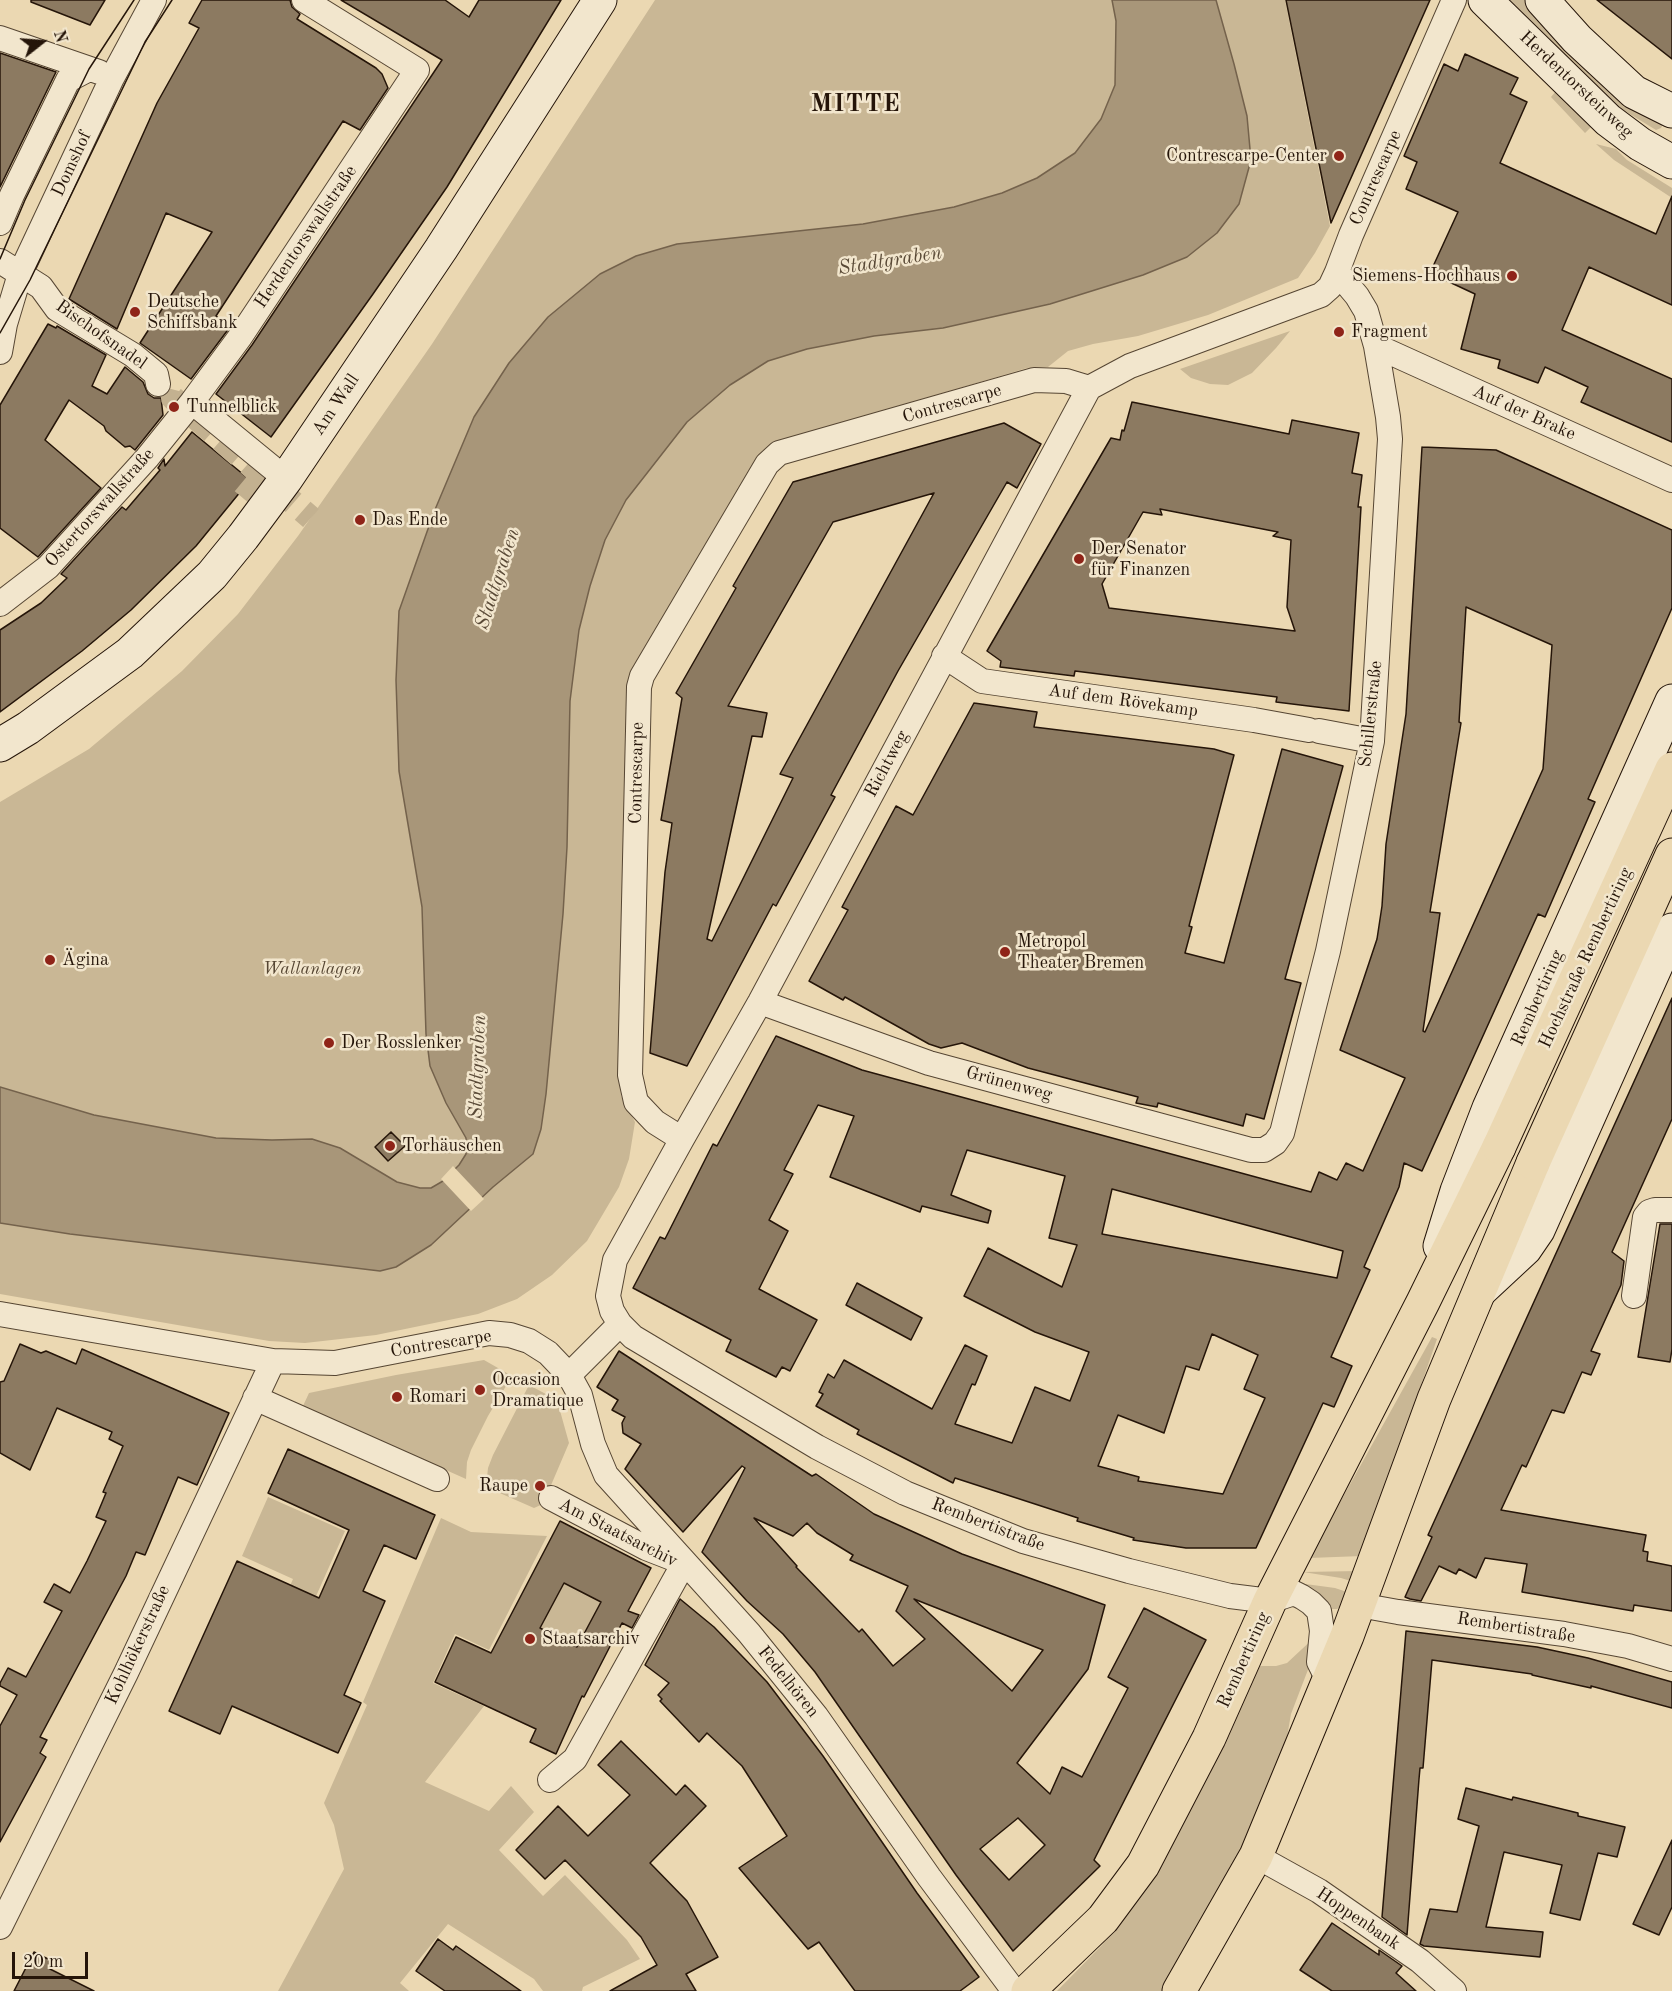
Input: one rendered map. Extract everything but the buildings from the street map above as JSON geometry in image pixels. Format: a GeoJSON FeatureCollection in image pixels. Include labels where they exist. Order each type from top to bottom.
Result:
{"type":"FeatureCollection","features":[{"type":"Feature","properties":{"kind":"main road","name":"Am Wall"},"geometry":{"type":"LineString","coordinates":[[0,745],[28,728],[130,653],[212,575],[243,537],[286,479],[441,249],[600,0]]}},
{"type":"Feature","properties":{"kind":"main road","name":"Herdentorsteinweg"},"geometry":{"type":"LineString","coordinates":[[1485,0],[1608,120],[1668,151]]}},
{"type":"Feature","properties":{"kind":"main road","name":"Herdentorsteinweg"},"geometry":{"type":"LineString","coordinates":[[1542,0],[1577,39],[1634,92],[1672,111]]}},
{"type":"Feature","properties":{"kind":"main road","name":"Rembertiring"},"geometry":{"type":"LineString","coordinates":[[1423,1302],[1457,1191],[1489,1108],[1672,702]]}},
{"type":"Feature","properties":{"kind":"main road","name":"Hochstraße Rembertiring"},"geometry":{"type":"LineString","coordinates":[[1499,1147],[1672,769]]}},
{"type":"Feature","properties":{"kind":"main road","name":"Hochstraße Rembertiring"},"geometry":{"type":"LineString","coordinates":[[1482,1288],[1533,1163],[1672,855]]}},
{"type":"Feature","properties":{"kind":"main road"},"geometry":{"type":"LineString","coordinates":[[1179,1991],[1256,1856],[1359,1605],[1434,1399],[1482,1288],[1525,1249],[1538,1230],[1672,930]]}},
{"type":"Feature","properties":{"kind":"main road","name":"Rembertiring"},"geometry":{"type":"LineString","coordinates":[[1028,1991],[1103,1918],[1143,1865],[1209,1738],[1269,1601],[1423,1302],[1499,1147]]}},
{"type":"Feature","properties":{"kind":"street","name":"Domshof"},"geometry":{"type":"LineString","coordinates":[[0,352],[5,324],[20,274],[112,78],[154,0]]}},
{"type":"Feature","properties":{"kind":"street","name":"Herdentorswallstraße"},"geometry":{"type":"LineString","coordinates":[[170,387],[240,337],[417,70],[304,0]]}},
{"type":"Feature","properties":{"kind":"street","name":"Contrescarpe"},"geometry":{"type":"LineString","coordinates":[[682,1139],[656,1122],[636,1102],[630,1075],[639,687],[642,676],[767,464],[779,453],[1034,380],[1066,381],[1089,388],[1130,366],[1321,295],[1330,287],[1337,272],[1454,0]]}},
{"type":"Feature","properties":{"kind":"street"},"geometry":{"type":"LineString","coordinates":[[0,38],[112,78]]}},
{"type":"Feature","properties":{"kind":"street"},"geometry":{"type":"LineString","coordinates":[[0,223],[68,80],[89,69]]}},
{"type":"Feature","properties":{"kind":"street"},"geometry":{"type":"LineString","coordinates":[[0,261],[20,274]]}},
{"type":"Feature","properties":{"kind":"street","name":"Schillerstraße"},"geometry":{"type":"LineString","coordinates":[[1264,1150],[1275,1143],[1282,1133],[1328,951],[1372,741],[1390,439],[1376,346],[1366,311],[1337,272]]}},
{"type":"Feature","properties":{"kind":"street","name":"Bischofsnadel"},"geometry":{"type":"LineString","coordinates":[[20,274],[40,287],[57,309],[133,355],[286,479]]}},
{"type":"Feature","properties":{"kind":"street","name":"Auf der Brake"},"geometry":{"type":"LineString","coordinates":[[1376,346],[1672,480]]}},
{"type":"Feature","properties":{"kind":"street","name":"Ostertorswallstraße"},"geometry":{"type":"LineString","coordinates":[[0,604],[48,567],[147,458],[170,387]]}},
{"type":"Feature","properties":{"kind":"street","name":"Richtweg"},"geometry":{"type":"LineString","coordinates":[[682,1139],[760,1002],[1089,388]]}},
{"type":"Feature","properties":{"kind":"street","name":"Auf dem Rövekamp"},"geometry":{"type":"LineString","coordinates":[[944,656],[982,681],[1254,720],[1372,741]]}},
{"type":"Feature","properties":{"kind":"street","name":"Grünenweg"},"geometry":{"type":"LineString","coordinates":[[760,1002],[929,1063],[1251,1150],[1264,1150]]}},
{"type":"Feature","properties":{"kind":"street"},"geometry":{"type":"LineString","coordinates":[[569,1375],[620,1324],[612,1311],[608,1296],[615,1260],[682,1139]]}},
{"type":"Feature","properties":{"kind":"street"},"geometry":{"type":"LineString","coordinates":[[1635,1296],[1645,1217],[1649,1212],[1655,1210],[1672,1210]]}},
{"type":"Feature","properties":{"kind":"street","name":"Contrescarpe"},"geometry":{"type":"LineString","coordinates":[[0,1314],[273,1361],[335,1363],[489,1333],[510,1335],[528,1341],[548,1353],[569,1375]]}},
{"type":"Feature","properties":{"kind":"street","name":"Rembertistraße"},"geometry":{"type":"LineString","coordinates":[[620,1324],[633,1337],[808,1442],[905,1493],[1034,1544],[1161,1579],[1230,1596],[1269,1601],[1294,1593],[1309,1600],[1318,1611],[1322,1643],[1318,1662],[1328,1680]]}},
{"type":"Feature","properties":{"kind":"street","name":"Kohlhökerstraße"},"geometry":{"type":"LineString","coordinates":[[0,1927],[126,1672],[273,1361]]}},
{"type":"Feature","properties":{"kind":"street","name":"Fedelhören"},"geometry":{"type":"LineString","coordinates":[[569,1375],[580,1395],[593,1444],[606,1475],[749,1633],[816,1716],[1014,1991]]}},
{"type":"Feature","properties":{"kind":"street"},"geometry":{"type":"LineString","coordinates":[[255,1398],[437,1479]]}},
{"type":"Feature","properties":{"kind":"street","name":"Am Staatsarchiv"},"geometry":{"type":"LineString","coordinates":[[550,1780],[575,1759],[684,1563],[646,1548],[551,1498]]}},
{"type":"Feature","properties":{"kind":"street","name":"Rembertistraße"},"geometry":{"type":"LineString","coordinates":[[1359,1605],[1564,1634],[1628,1646],[1672,1659]]}},
{"type":"Feature","properties":{"kind":"street","name":"Hoppenbank"},"geometry":{"type":"LineString","coordinates":[[1256,1856],[1318,1891],[1420,1961],[1454,1991]]}},
{"type":"Feature","properties":{"kind":"green space","name":"Wallanlagen"},"geometry":{"type":"Polygon","coordinates":[[[655,0],[1285,0],[1330,226],[1298,278],[1208,315],[1138,336],[1068,351],[1048,367],[1027,368],[780,442],[652,642],[620,1071],[621,1096],[635,1122],[629,1159],[619,1187],[587,1241],[552,1275],[517,1299],[478,1314],[376,1335],[305,1343],[269,1341],[0,1294],[0,802],[89,749],[182,671],[238,614],[298,536],[432,344],[655,0]]]}},
{"type":"Feature","properties":{"kind":"green space"},"geometry":{"type":"Polygon","coordinates":[[[1504,0],[1525,0],[1572,51],[1663,124],[1661,128],[1656,130],[1602,97],[1504,0]]]}},
{"type":"Feature","properties":{"kind":"green space"},"geometry":{"type":"Polygon","coordinates":[[[1557,90],[1592,126],[1585,133],[1551,97],[1557,90]]]}},
{"type":"Feature","properties":{"kind":"green space"},"geometry":{"type":"Polygon","coordinates":[[[1596,144],[1616,149],[1627,160],[1672,188],[1672,198],[1614,160],[1596,144]]]}},
{"type":"Feature","properties":{"kind":"green space"},"geometry":{"type":"Polygon","coordinates":[[[1290,331],[1252,373],[1228,385],[1210,384],[1191,378],[1180,369],[1290,331]]]}},
{"type":"Feature","properties":{"kind":"green space"},"geometry":{"type":"Polygon","coordinates":[[[1432,1337],[1437,1339],[1362,1556],[1309,1558],[1432,1337]]]}},
{"type":"Feature","properties":{"kind":"green space"},"geometry":{"type":"Polygon","coordinates":[[[484,1360],[512,1376],[471,1450],[467,1462],[466,1479],[303,1406],[309,1393],[484,1360]]]}},
{"type":"Feature","properties":{"kind":"green space"},"geometry":{"type":"Polygon","coordinates":[[[529,1385],[557,1400],[569,1443],[543,1504],[534,1508],[486,1487],[488,1468],[493,1455],[529,1385]]]}},
{"type":"Feature","properties":{"kind":"green space"},"geometry":{"type":"Polygon","coordinates":[[[268,1497],[345,1531],[285,1666],[260,1655],[293,1579],[242,1556],[268,1497]]]}},
{"type":"Feature","properties":{"kind":"green space"},"geometry":{"type":"Polygon","coordinates":[[[441,1518],[471,1532],[547,1536],[489,1650],[455,1634],[433,1683],[484,1706],[425,1782],[489,1811],[511,1786],[534,1812],[499,1850],[543,1896],[565,1875],[627,1940],[640,1959],[583,1987],[582,1991],[543,1991],[534,1979],[448,1924],[400,1983],[409,1991],[278,1991],[344,1869],[334,1825],[324,1803],[367,1705],[363,1702],[441,1518]]]}},
{"type":"Feature","properties":{"kind":"green space"},"geometry":{"type":"Polygon","coordinates":[[[1358,1571],[1354,1582],[1303,1572],[1358,1571]]]}},
{"type":"Feature","properties":{"kind":"green space"},"geometry":{"type":"Polygon","coordinates":[[[564,1583],[601,1602],[577,1647],[540,1628],[564,1583]]]}},
{"type":"Feature","properties":{"kind":"green space"},"geometry":{"type":"Polygon","coordinates":[[[1298,1583],[1335,1588],[1350,1593],[1344,1605],[1337,1609],[1329,1609],[1298,1583]]]}},
{"type":"Feature","properties":{"kind":"green space"},"geometry":{"type":"Polygon","coordinates":[[[1316,1636],[1314,1654],[1291,1714],[1282,1766],[1230,1876],[1163,1991],[1057,1991],[1102,1945],[1139,1898],[1170,1849],[1260,1666],[1287,1663],[1316,1636]]]}},
{"type":"Feature","properties":{"kind":"water","name":"Stadtgraben"},"geometry":{"type":"Polygon","coordinates":[[[1112,0],[1216,0],[1247,116],[1251,160],[1239,204],[1217,233],[1187,257],[1143,275],[1050,304],[943,328],[874,336],[807,349],[768,361],[730,385],[687,422],[626,500],[605,540],[579,630],[570,701],[563,914],[546,1094],[541,1129],[533,1154],[493,1187],[431,1245],[396,1267],[380,1271],[70,1234],[0,1223],[0,1087],[94,1115],[216,1138],[312,1139],[340,1148],[397,1182],[420,1188],[431,1188],[443,1181],[459,1165],[466,1154],[466,1138],[446,1103],[430,1066],[426,1034],[422,907],[399,771],[396,680],[399,611],[434,512],[474,417],[509,363],[548,317],[600,274],[636,256],[677,244],[863,224],[954,207],[1002,193],[1037,178],[1075,153],[1101,119],[1115,85],[1116,21],[1112,0]]]}},
{"type":"Feature","properties":{"kind":"pier"},"geometry":{"type":"Polygon","coordinates":[[[453,1166],[484,1199],[471,1211],[441,1179],[453,1166]]]}},
{"type":"Feature","properties":{"kind":"tunnel"},"geometry":{"type":"LineString","coordinates":[[175,390],[173,398],[311,518]]}},
{"type":"Feature","properties":{"kind":"tunnel"},"geometry":{"type":"LineString","coordinates":[[244,499],[263,476]]}},
{"type":"Feature","properties":{"kind":"tram line"},"geometry":{"type":"LineString","coordinates":[[0,259],[25,200],[89,69],[134,0]]}},
{"type":"Feature","properties":{"kind":"tram line"},"geometry":{"type":"LineString","coordinates":[[0,333],[30,280],[145,42],[172,0]]}},
{"type":"Feature","properties":{"kind":"place","name":"Contrescarpe-Center"},"geometry":{"type":"Point","coordinates":[1339,156]}},
{"type":"Feature","properties":{"kind":"place","name":"Siemens-Hochhaus"},"geometry":{"type":"Point","coordinates":[1512,276]}},
{"type":"Feature","properties":{"kind":"place","name":"Deutsche Schiffsbank"},"geometry":{"type":"Point","coordinates":[135,312]}},
{"type":"Feature","properties":{"kind":"place","name":"Fragment"},"geometry":{"type":"Point","coordinates":[1339,332]}},
{"type":"Feature","properties":{"kind":"place","name":"Tunnelblick"},"geometry":{"type":"Point","coordinates":[174,407]}},
{"type":"Feature","properties":{"kind":"place","name":"Das Ende"},"geometry":{"type":"Point","coordinates":[360,520]}},
{"type":"Feature","properties":{"kind":"place","name":"Der Senator für Finanzen"},"geometry":{"type":"Point","coordinates":[1079,559]}},
{"type":"Feature","properties":{"kind":"place","name":"Metropol Theater Bremen"},"geometry":{"type":"Point","coordinates":[1005,952]}},
{"type":"Feature","properties":{"kind":"place","name":"Ägina"},"geometry":{"type":"Point","coordinates":[50,960]}},
{"type":"Feature","properties":{"kind":"place","name":"Der Rosslenker"},"geometry":{"type":"Point","coordinates":[329,1043]}},
{"type":"Feature","properties":{"kind":"place","name":"Torhäuschen"},"geometry":{"type":"Point","coordinates":[390,1146]}},
{"type":"Feature","properties":{"kind":"place","name":"Occasion Dramatique"},"geometry":{"type":"Point","coordinates":[480,1390]}},
{"type":"Feature","properties":{"kind":"place","name":"Romari"},"geometry":{"type":"Point","coordinates":[397,1397]}},
{"type":"Feature","properties":{"kind":"place","name":"Raupe"},"geometry":{"type":"Point","coordinates":[540,1486]}},
{"type":"Feature","properties":{"kind":"place","name":"Staatsarchiv"},"geometry":{"type":"Point","coordinates":[530,1639]}},
{"type":"Feature","properties":{"kind":"district","name":"MITTE"},"geometry":{"type":"Point","coordinates":[856,105]}}]}
